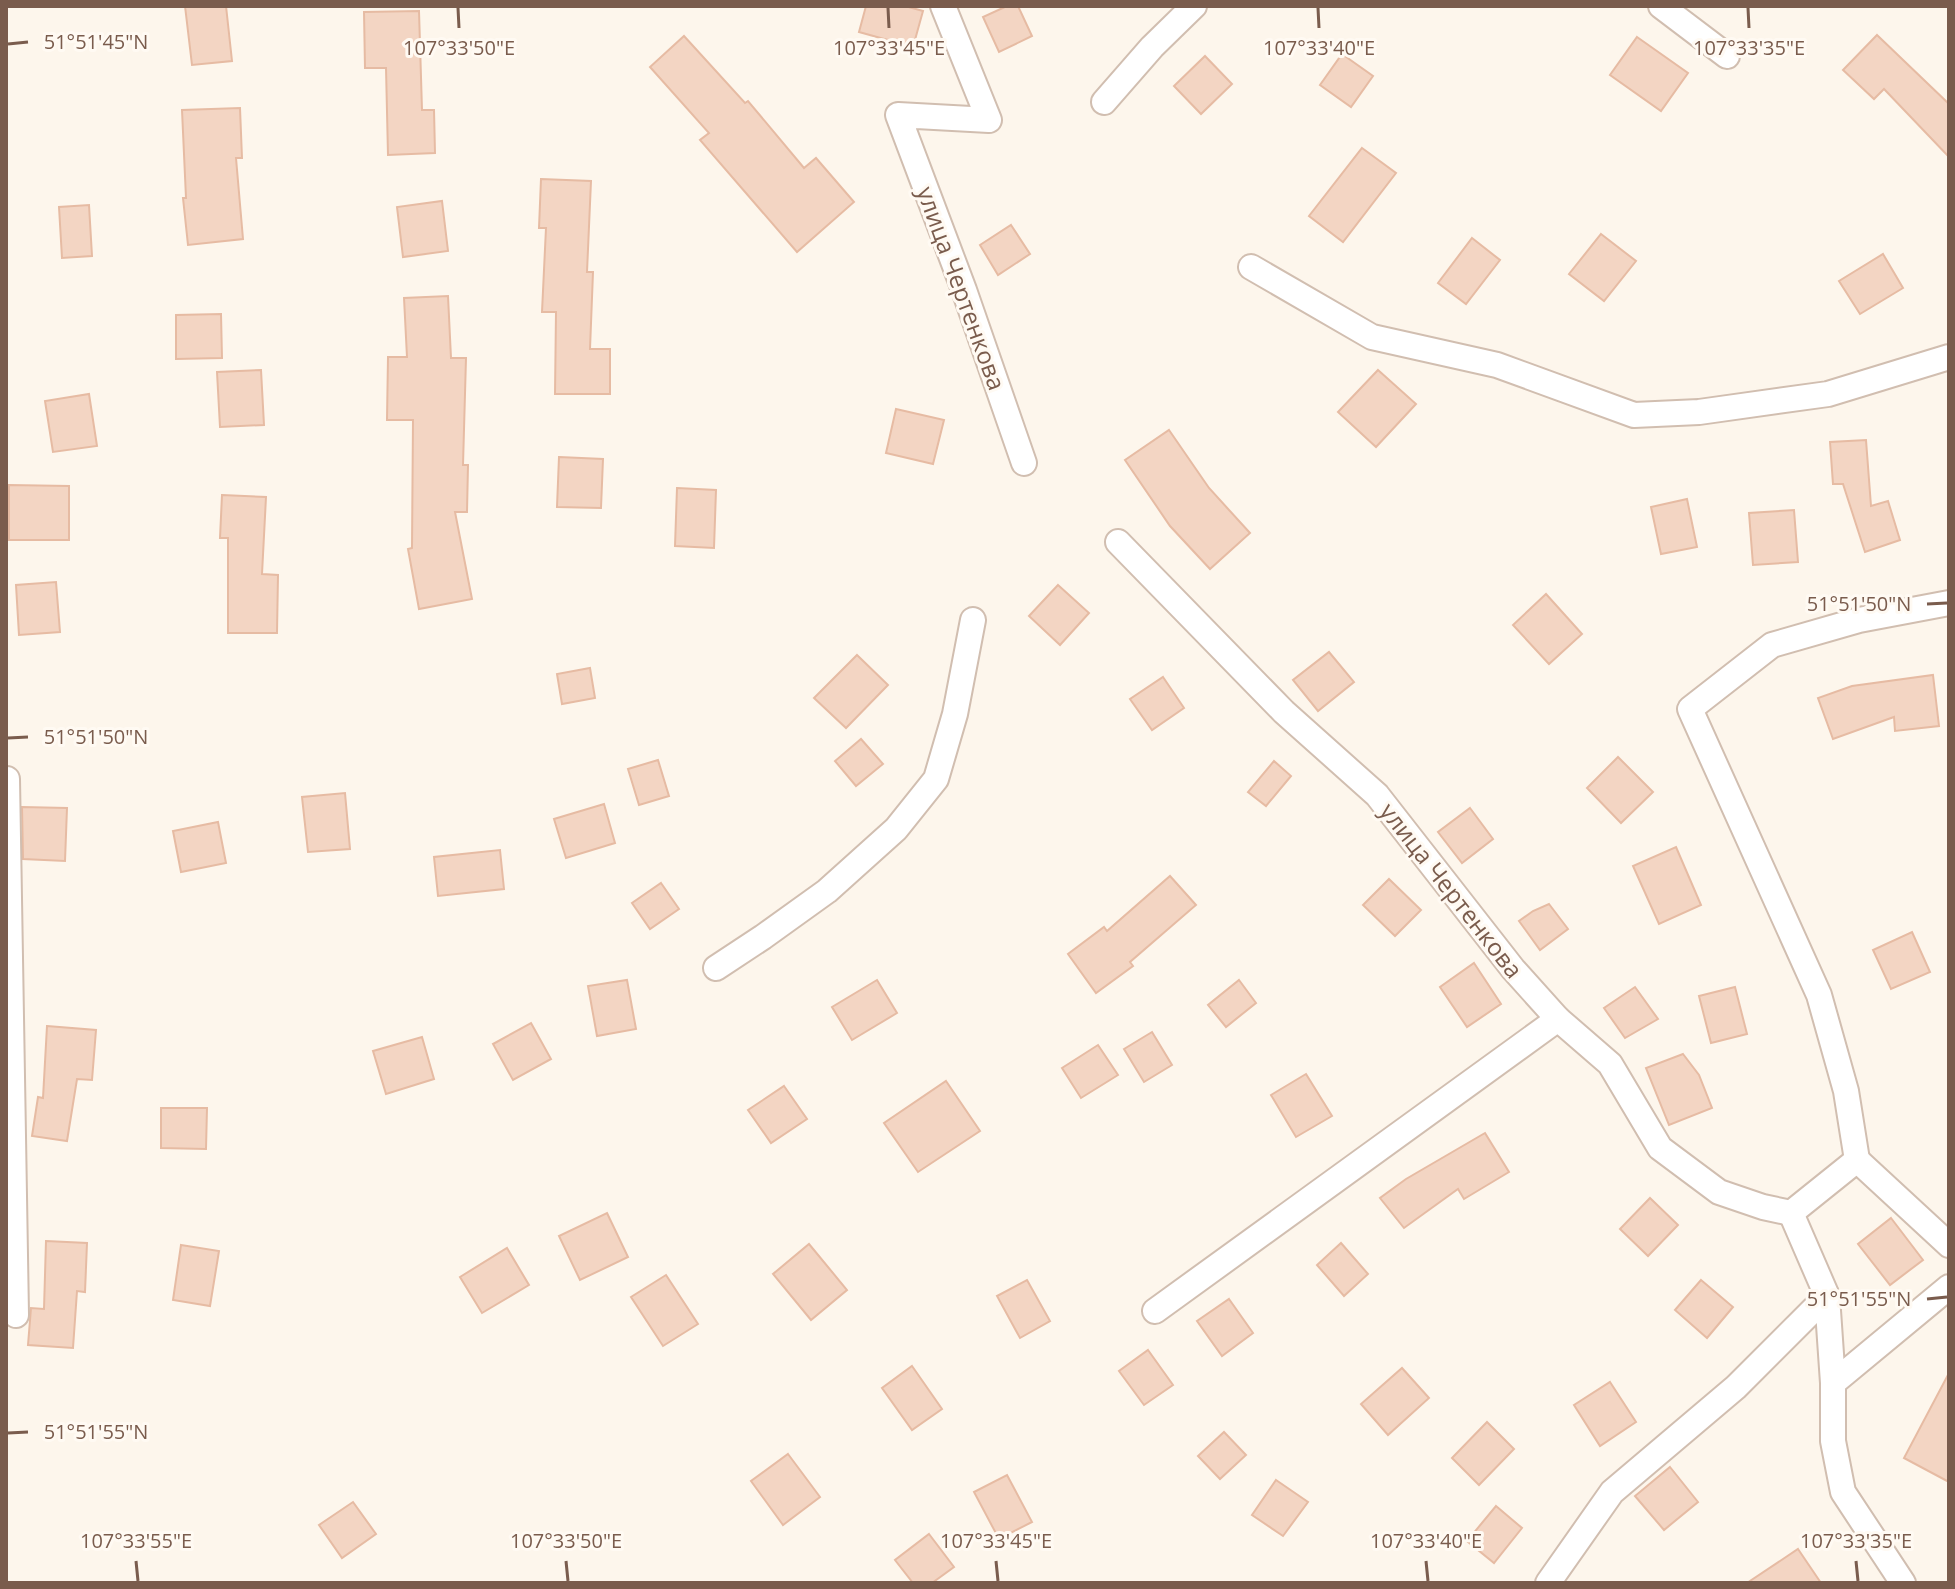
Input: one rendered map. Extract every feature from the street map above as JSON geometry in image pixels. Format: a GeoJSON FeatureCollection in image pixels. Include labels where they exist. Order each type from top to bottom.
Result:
{"type":"FeatureCollection","features":[{"type":"Feature","properties":{"kind":"street","name":"улица Чертенкова"},"geometry":{"type":"LineString","coordinates":[[943,6],[989,120],[898,115],[964,290],[1024,463]]}},
{"type":"Feature","properties":{"kind":"street"},"geometry":{"type":"LineString","coordinates":[[1104,102],[1152,47],[1194,6]]}},
{"type":"Feature","properties":{"kind":"street"},"geometry":{"type":"LineString","coordinates":[[1661,6],[1727,56]]}},
{"type":"Feature","properties":{"kind":"street"},"geometry":{"type":"LineString","coordinates":[[1251,267],[1372,337],[1497,365],[1634,415],[1699,412],[1828,394],[1949,357]]}},
{"type":"Feature","properties":{"kind":"street","name":"улица Чертенкова"},"geometry":{"type":"LineString","coordinates":[[1118,542],[1284,712],[1377,795],[1513,969],[1558,1019],[1610,1064],[1660,1148],[1719,1192],[1791,1213]]}},
{"type":"Feature","properties":{"kind":"street"},"geometry":{"type":"LineString","coordinates":[[1949,603],[1859,620],[1772,645],[1690,709],[1819,995],[1846,1091],[1857,1160],[1949,1245]]}},
{"type":"Feature","properties":{"kind":"street"},"geometry":{"type":"LineString","coordinates":[[716,968],[827,891],[896,829],[936,779],[955,714],[973,620]]}},
{"type":"Feature","properties":{"kind":"street"},"geometry":{"type":"LineString","coordinates":[[7,779],[16,1315]]}},
{"type":"Feature","properties":{"kind":"street"},"geometry":{"type":"LineString","coordinates":[[1155,1311],[1558,1019]]}},
{"type":"Feature","properties":{"kind":"street"},"geometry":{"type":"LineString","coordinates":[[1857,1160],[1791,1213],[1827,1296],[1833,1441],[1843,1492],[1903,1583]]}},
{"type":"Feature","properties":{"kind":"street"},"geometry":{"type":"LineString","coordinates":[[1833,1383],[1949,1287]]}},
{"type":"Feature","properties":{"kind":"street"},"geometry":{"type":"LineString","coordinates":[[1548,1583],[1612,1492],[1736,1387],[1827,1296]]}},
{"type":"Feature","properties":{"kind":"building"},"geometry":{"type":"Polygon","coordinates":[[[185,6],[226,6],[232,61],[192,65],[185,6]]]}},
{"type":"Feature","properties":{"kind":"building"},"geometry":{"type":"Polygon","coordinates":[[[866,6],[905,6],[923,11],[913,47],[859,32],[866,6]]]}},
{"type":"Feature","properties":{"kind":"building"},"geometry":{"type":"Polygon","coordinates":[[[1007,6],[1018,6],[1032,36],[999,52],[983,17],[1007,6]]]}},
{"type":"Feature","properties":{"kind":"building"},"geometry":{"type":"Polygon","coordinates":[[[419,11],[422,110],[434,110],[435,153],[388,155],[386,68],[365,68],[364,12],[419,11]]]}},
{"type":"Feature","properties":{"kind":"building"},"geometry":{"type":"Polygon","coordinates":[[[1877,35],[1949,104],[1949,157],[1884,89],[1874,99],[1843,70],[1877,35]]]}},
{"type":"Feature","properties":{"kind":"building"},"geometry":{"type":"Polygon","coordinates":[[[684,36],[745,103],[748,101],[804,168],[816,158],[854,202],[797,252],[700,140],[709,133],[650,67],[684,36]]]}},
{"type":"Feature","properties":{"kind":"building"},"geometry":{"type":"Polygon","coordinates":[[[1637,37],[1688,73],[1661,111],[1610,75],[1637,37]]]}},
{"type":"Feature","properties":{"kind":"building"},"geometry":{"type":"Polygon","coordinates":[[[1342,54],[1373,76],[1351,107],[1320,85],[1342,54]]]}},
{"type":"Feature","properties":{"kind":"building"},"geometry":{"type":"Polygon","coordinates":[[[1205,56],[1232,84],[1201,114],[1174,86],[1205,56]]]}},
{"type":"Feature","properties":{"kind":"building"},"geometry":{"type":"Polygon","coordinates":[[[240,108],[242,158],[236,158],[243,239],[188,245],[183,198],[186,198],[182,110],[240,108]]]}},
{"type":"Feature","properties":{"kind":"building"},"geometry":{"type":"Polygon","coordinates":[[[1362,148],[1396,173],[1343,242],[1309,216],[1362,148]]]}},
{"type":"Feature","properties":{"kind":"building"},"geometry":{"type":"Polygon","coordinates":[[[541,179],[591,181],[587,272],[593,272],[590,349],[610,349],[610,394],[555,394],[556,312],[542,312],[546,228],[539,228],[541,179]]]}},
{"type":"Feature","properties":{"kind":"building"},"geometry":{"type":"Polygon","coordinates":[[[442,201],[448,251],[403,257],[397,207],[442,201]]]}},
{"type":"Feature","properties":{"kind":"building"},"geometry":{"type":"Polygon","coordinates":[[[89,205],[92,256],[62,258],[59,207],[89,205]]]}},
{"type":"Feature","properties":{"kind":"building"},"geometry":{"type":"Polygon","coordinates":[[[1011,225],[1030,254],[998,275],[980,245],[1011,225]]]}},
{"type":"Feature","properties":{"kind":"building"},"geometry":{"type":"Polygon","coordinates":[[[1601,234],[1636,261],[1604,301],[1569,274],[1601,234]]]}},
{"type":"Feature","properties":{"kind":"building"},"geometry":{"type":"Polygon","coordinates":[[[1472,238],[1500,260],[1466,304],[1438,283],[1472,238]]]}},
{"type":"Feature","properties":{"kind":"building"},"geometry":{"type":"Polygon","coordinates":[[[1883,254],[1903,288],[1860,314],[1839,281],[1883,254]]]}},
{"type":"Feature","properties":{"kind":"building"},"geometry":{"type":"Polygon","coordinates":[[[448,296],[451,358],[466,358],[463,465],[468,465],[467,512],[455,512],[472,599],[419,609],[408,549],[412,548],[413,420],[387,420],[388,357],[407,357],[404,298],[448,296]]]}},
{"type":"Feature","properties":{"kind":"building"},"geometry":{"type":"Polygon","coordinates":[[[221,314],[222,358],[176,359],[176,315],[221,314]]]}},
{"type":"Feature","properties":{"kind":"building"},"geometry":{"type":"Polygon","coordinates":[[[261,370],[264,425],[220,427],[217,372],[261,370]]]}},
{"type":"Feature","properties":{"kind":"building"},"geometry":{"type":"Polygon","coordinates":[[[1378,370],[1416,404],[1376,447],[1338,412],[1378,370]]]}},
{"type":"Feature","properties":{"kind":"building"},"geometry":{"type":"Polygon","coordinates":[[[89,394],[97,446],[53,452],[45,401],[89,394]]]}},
{"type":"Feature","properties":{"kind":"building"},"geometry":{"type":"Polygon","coordinates":[[[896,409],[944,420],[933,464],[886,453],[896,409]]]}},
{"type":"Feature","properties":{"kind":"building"},"geometry":{"type":"Polygon","coordinates":[[[1169,430],[1209,488],[1250,533],[1210,569],[1170,526],[1125,460],[1169,430]]]}},
{"type":"Feature","properties":{"kind":"building"},"geometry":{"type":"Polygon","coordinates":[[[1866,440],[1871,506],[1888,501],[1900,540],[1865,552],[1843,484],[1833,484],[1830,442],[1866,440]]]}},
{"type":"Feature","properties":{"kind":"building"},"geometry":{"type":"Polygon","coordinates":[[[559,457],[603,459],[601,508],[557,507],[559,457]]]}},
{"type":"Feature","properties":{"kind":"building"},"geometry":{"type":"Polygon","coordinates":[[[9,485],[69,486],[69,540],[9,540],[9,485]]]}},
{"type":"Feature","properties":{"kind":"building"},"geometry":{"type":"Polygon","coordinates":[[[677,488],[716,490],[714,548],[675,546],[677,488]]]}},
{"type":"Feature","properties":{"kind":"building"},"geometry":{"type":"Polygon","coordinates":[[[222,495],[266,497],[262,574],[278,575],[277,633],[228,633],[228,538],[220,538],[222,495]]]}},
{"type":"Feature","properties":{"kind":"building"},"geometry":{"type":"Polygon","coordinates":[[[1687,499],[1697,547],[1661,554],[1651,507],[1687,499]]]}},
{"type":"Feature","properties":{"kind":"building"},"geometry":{"type":"Polygon","coordinates":[[[1794,510],[1798,562],[1753,565],[1749,513],[1794,510]]]}},
{"type":"Feature","properties":{"kind":"building"},"geometry":{"type":"Polygon","coordinates":[[[56,582],[60,632],[19,635],[16,585],[56,582]]]}},
{"type":"Feature","properties":{"kind":"building"},"geometry":{"type":"Polygon","coordinates":[[[1058,585],[1089,613],[1060,645],[1029,616],[1058,585]]]}},
{"type":"Feature","properties":{"kind":"building"},"geometry":{"type":"Polygon","coordinates":[[[1546,594],[1582,634],[1549,664],[1513,625],[1546,594]]]}},
{"type":"Feature","properties":{"kind":"building"},"geometry":{"type":"Polygon","coordinates":[[[1329,652],[1354,682],[1318,711],[1293,680],[1329,652]]]}},
{"type":"Feature","properties":{"kind":"building"},"geometry":{"type":"Polygon","coordinates":[[[857,655],[888,685],[846,728],[814,698],[857,655]]]}},
{"type":"Feature","properties":{"kind":"building"},"geometry":{"type":"Polygon","coordinates":[[[590,668],[595,698],[562,704],[557,674],[590,668]]]}},
{"type":"Feature","properties":{"kind":"building"},"geometry":{"type":"Polygon","coordinates":[[[1933,675],[1939,726],[1895,731],[1894,717],[1833,739],[1818,698],[1852,686],[1933,675]]]}},
{"type":"Feature","properties":{"kind":"building"},"geometry":{"type":"Polygon","coordinates":[[[1163,677],[1184,708],[1152,730],[1130,699],[1163,677]]]}},
{"type":"Feature","properties":{"kind":"building"},"geometry":{"type":"Polygon","coordinates":[[[861,739],[883,764],[856,786],[835,761],[861,739]]]}},
{"type":"Feature","properties":{"kind":"building"},"geometry":{"type":"Polygon","coordinates":[[[1618,757],[1653,792],[1621,823],[1587,788],[1618,757]]]}},
{"type":"Feature","properties":{"kind":"building"},"geometry":{"type":"Polygon","coordinates":[[[658,760],[669,796],[639,805],[628,769],[658,760]]]}},
{"type":"Feature","properties":{"kind":"building"},"geometry":{"type":"Polygon","coordinates":[[[1274,761],[1291,776],[1266,806],[1248,792],[1274,761]]]}},
{"type":"Feature","properties":{"kind":"building"},"geometry":{"type":"Polygon","coordinates":[[[345,793],[350,849],[308,852],[302,797],[345,793]]]}},
{"type":"Feature","properties":{"kind":"building"},"geometry":{"type":"Polygon","coordinates":[[[604,804],[615,843],[566,858],[554,819],[604,804]]]}},
{"type":"Feature","properties":{"kind":"building"},"geometry":{"type":"Polygon","coordinates":[[[22,807],[67,808],[65,861],[23,859],[22,807]]]}},
{"type":"Feature","properties":{"kind":"building"},"geometry":{"type":"Polygon","coordinates":[[[1470,808],[1493,839],[1462,863],[1438,832],[1470,808]]]}},
{"type":"Feature","properties":{"kind":"building"},"geometry":{"type":"Polygon","coordinates":[[[218,822],[226,863],[181,872],[173,831],[218,822]]]}},
{"type":"Feature","properties":{"kind":"building"},"geometry":{"type":"Polygon","coordinates":[[[1676,847],[1701,905],[1659,924],[1633,866],[1676,847]]]}},
{"type":"Feature","properties":{"kind":"building"},"geometry":{"type":"Polygon","coordinates":[[[500,850],[504,889],[438,896],[434,857],[500,850]]]}},
{"type":"Feature","properties":{"kind":"building"},"geometry":{"type":"Polygon","coordinates":[[[1170,876],[1196,905],[1130,962],[1133,966],[1096,993],[1068,954],[1104,927],[1107,931],[1170,876]]]}},
{"type":"Feature","properties":{"kind":"building"},"geometry":{"type":"Polygon","coordinates":[[[1389,879],[1421,910],[1395,936],[1363,905],[1389,879]]]}},
{"type":"Feature","properties":{"kind":"building"},"geometry":{"type":"Polygon","coordinates":[[[661,883],[679,909],[650,929],[632,903],[661,883]]]}},
{"type":"Feature","properties":{"kind":"building"},"geometry":{"type":"Polygon","coordinates":[[[1549,904],[1568,929],[1540,950],[1519,921],[1549,904]]]}},
{"type":"Feature","properties":{"kind":"building"},"geometry":{"type":"Polygon","coordinates":[[[1912,932],[1930,972],[1891,989],[1873,950],[1912,932]]]}},
{"type":"Feature","properties":{"kind":"building"},"geometry":{"type":"Polygon","coordinates":[[[1474,963],[1501,1004],[1467,1027],[1440,987],[1474,963]]]}},
{"type":"Feature","properties":{"kind":"building"},"geometry":{"type":"Polygon","coordinates":[[[627,980],[636,1029],[597,1036],[588,986],[627,980]]]}},
{"type":"Feature","properties":{"kind":"building"},"geometry":{"type":"Polygon","coordinates":[[[877,980],[897,1013],[852,1040],[832,1007],[877,980]]]}},
{"type":"Feature","properties":{"kind":"building"},"geometry":{"type":"Polygon","coordinates":[[[1239,980],[1256,1003],[1226,1027],[1208,1005],[1239,980]]]}},
{"type":"Feature","properties":{"kind":"building"},"geometry":{"type":"Polygon","coordinates":[[[1635,987],[1658,1019],[1625,1038],[1604,1008],[1635,987]]]}},
{"type":"Feature","properties":{"kind":"building"},"geometry":{"type":"Polygon","coordinates":[[[1735,987],[1747,1034],[1711,1043],[1699,996],[1735,987]]]}},
{"type":"Feature","properties":{"kind":"building"},"geometry":{"type":"Polygon","coordinates":[[[531,1023],[551,1059],[513,1080],[493,1044],[531,1023]]]}},
{"type":"Feature","properties":{"kind":"building"},"geometry":{"type":"Polygon","coordinates":[[[47,1026],[96,1030],[92,1080],[77,1079],[67,1141],[32,1136],[38,1097],[43,1098],[47,1026]]]}},
{"type":"Feature","properties":{"kind":"building"},"geometry":{"type":"Polygon","coordinates":[[[1152,1032],[1172,1065],[1144,1082],[1124,1049],[1152,1032]]]}},
{"type":"Feature","properties":{"kind":"building"},"geometry":{"type":"Polygon","coordinates":[[[422,1037],[434,1079],[386,1094],[373,1051],[422,1037]]]}},
{"type":"Feature","properties":{"kind":"building"},"geometry":{"type":"Polygon","coordinates":[[[1098,1045],[1118,1075],[1081,1098],[1062,1068],[1098,1045]]]}},
{"type":"Feature","properties":{"kind":"building"},"geometry":{"type":"Polygon","coordinates":[[[1683,1054],[1699,1075],[1712,1108],[1669,1125],[1646,1068],[1683,1054]]]}},
{"type":"Feature","properties":{"kind":"building"},"geometry":{"type":"Polygon","coordinates":[[[1306,1074],[1332,1116],[1296,1137],[1271,1095],[1306,1074]]]}},
{"type":"Feature","properties":{"kind":"building"},"geometry":{"type":"Polygon","coordinates":[[[946,1081],[980,1131],[918,1172],[884,1123],[946,1081]]]}},
{"type":"Feature","properties":{"kind":"building"},"geometry":{"type":"Polygon","coordinates":[[[784,1086],[807,1119],[771,1143],[748,1110],[784,1086]]]}},
{"type":"Feature","properties":{"kind":"building"},"geometry":{"type":"Polygon","coordinates":[[[161,1108],[207,1108],[206,1149],[161,1148],[161,1108]]]}},
{"type":"Feature","properties":{"kind":"building"},"geometry":{"type":"Polygon","coordinates":[[[1485,1133],[1509,1172],[1464,1199],[1458,1189],[1404,1228],[1380,1198],[1406,1179],[1485,1133]]]}},
{"type":"Feature","properties":{"kind":"building"},"geometry":{"type":"Polygon","coordinates":[[[1650,1198],[1678,1225],[1648,1256],[1620,1229],[1650,1198]]]}},
{"type":"Feature","properties":{"kind":"building"},"geometry":{"type":"Polygon","coordinates":[[[607,1213],[628,1257],[580,1280],[559,1236],[607,1213]]]}},
{"type":"Feature","properties":{"kind":"building"},"geometry":{"type":"Polygon","coordinates":[[[1891,1218],[1923,1260],[1890,1285],[1858,1244],[1891,1218]]]}},
{"type":"Feature","properties":{"kind":"building"},"geometry":{"type":"Polygon","coordinates":[[[46,1241],[87,1243],[85,1292],[77,1291],[73,1348],[28,1345],[31,1308],[44,1309],[46,1241]]]}},
{"type":"Feature","properties":{"kind":"building"},"geometry":{"type":"Polygon","coordinates":[[[1341,1243],[1368,1274],[1344,1296],[1317,1265],[1341,1243]]]}},
{"type":"Feature","properties":{"kind":"building"},"geometry":{"type":"Polygon","coordinates":[[[809,1244],[847,1290],[811,1320],[773,1274],[809,1244]]]}},
{"type":"Feature","properties":{"kind":"building"},"geometry":{"type":"Polygon","coordinates":[[[181,1245],[219,1251],[210,1306],[173,1300],[181,1245]]]}},
{"type":"Feature","properties":{"kind":"building"},"geometry":{"type":"Polygon","coordinates":[[[507,1248],[529,1285],[482,1313],[460,1277],[507,1248]]]}},
{"type":"Feature","properties":{"kind":"building"},"geometry":{"type":"Polygon","coordinates":[[[666,1275],[698,1324],[663,1346],[631,1297],[666,1275]]]}},
{"type":"Feature","properties":{"kind":"building"},"geometry":{"type":"Polygon","coordinates":[[[1027,1280],[1050,1321],[1020,1338],[997,1296],[1027,1280]]]}},
{"type":"Feature","properties":{"kind":"building"},"geometry":{"type":"Polygon","coordinates":[[[1701,1280],[1733,1307],[1707,1338],[1675,1310],[1701,1280]]]}},
{"type":"Feature","properties":{"kind":"building"},"geometry":{"type":"Polygon","coordinates":[[[1229,1299],[1253,1333],[1222,1356],[1197,1321],[1229,1299]]]}},
{"type":"Feature","properties":{"kind":"building"},"geometry":{"type":"Polygon","coordinates":[[[1148,1350],[1173,1385],[1144,1405],[1119,1371],[1148,1350]]]}},
{"type":"Feature","properties":{"kind":"building"},"geometry":{"type":"Polygon","coordinates":[[[912,1366],[942,1409],[912,1430],[882,1388],[912,1366]]]}},
{"type":"Feature","properties":{"kind":"building"},"geometry":{"type":"Polygon","coordinates":[[[1402,1368],[1429,1398],[1388,1435],[1361,1404],[1402,1368]]]}},
{"type":"Feature","properties":{"kind":"building"},"geometry":{"type":"Polygon","coordinates":[[[1949,1373],[1949,1482],[1904,1458],[1949,1373]]]}},
{"type":"Feature","properties":{"kind":"building"},"geometry":{"type":"Polygon","coordinates":[[[1610,1382],[1636,1422],[1600,1446],[1574,1405],[1610,1382]]]}},
{"type":"Feature","properties":{"kind":"building"},"geometry":{"type":"Polygon","coordinates":[[[1487,1422],[1514,1449],[1479,1485],[1452,1458],[1487,1422]]]}},
{"type":"Feature","properties":{"kind":"building"},"geometry":{"type":"Polygon","coordinates":[[[1224,1432],[1246,1455],[1220,1479],[1198,1456],[1224,1432]]]}},
{"type":"Feature","properties":{"kind":"building"},"geometry":{"type":"Polygon","coordinates":[[[788,1454],[820,1497],[783,1525],[751,1481],[788,1454]]]}},
{"type":"Feature","properties":{"kind":"building"},"geometry":{"type":"Polygon","coordinates":[[[1670,1467],[1698,1502],[1664,1530],[1635,1496],[1670,1467]]]}},
{"type":"Feature","properties":{"kind":"building"},"geometry":{"type":"Polygon","coordinates":[[[1007,1475],[1032,1522],[999,1539],[974,1492],[1007,1475]]]}},
{"type":"Feature","properties":{"kind":"building"},"geometry":{"type":"Polygon","coordinates":[[[1276,1480],[1308,1502],[1283,1536],[1252,1515],[1276,1480]]]}},
{"type":"Feature","properties":{"kind":"building"},"geometry":{"type":"Polygon","coordinates":[[[353,1502],[376,1534],[342,1558],[319,1525],[353,1502]]]}},
{"type":"Feature","properties":{"kind":"building"},"geometry":{"type":"Polygon","coordinates":[[[1496,1506],[1522,1528],[1494,1563],[1467,1541],[1496,1506]]]}},
{"type":"Feature","properties":{"kind":"building"},"geometry":{"type":"Polygon","coordinates":[[[929,1534],[954,1567],[932,1583],[913,1583],[895,1560],[929,1534]]]}},
{"type":"Feature","properties":{"kind":"building"},"geometry":{"type":"Polygon","coordinates":[[[1798,1549],[1821,1583],[1747,1583],[1798,1549]]]}}]}
